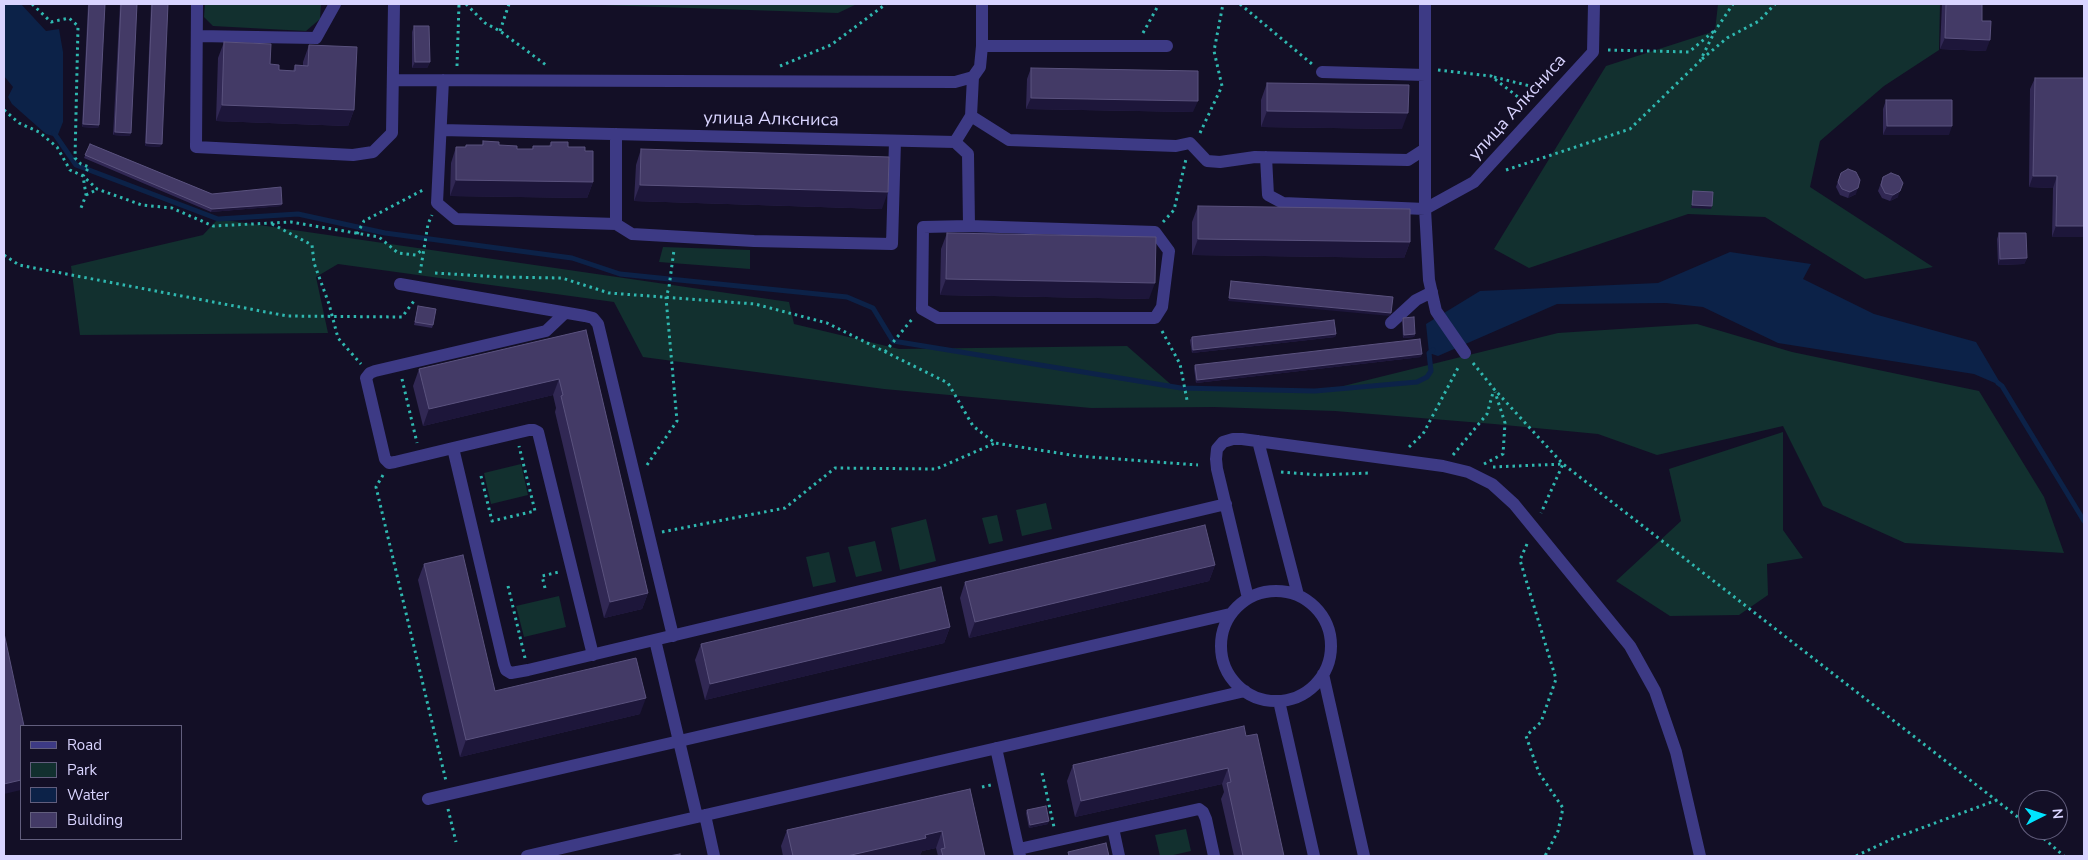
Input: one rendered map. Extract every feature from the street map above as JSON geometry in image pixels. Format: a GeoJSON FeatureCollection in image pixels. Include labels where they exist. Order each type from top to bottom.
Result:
{"type":"FeatureCollection","features":[{"type":"Feature","properties":{"kind":"street"},"geometry":{"type":"LineString","coordinates":[[197,4],[196,147],[353,155],[373,152],[392,133],[394,4]]}},
{"type":"Feature","properties":{"kind":"street"},"geometry":{"type":"LineString","coordinates":[[197,36],[316,38],[335,4]]}},
{"type":"Feature","properties":{"kind":"street"},"geometry":{"type":"LineString","coordinates":[[969,226],[968,154],[955,142],[971,116],[973,78],[980,67],[982,4]]}},
{"type":"Feature","properties":{"kind":"street"},"geometry":{"type":"LineString","coordinates":[[1425,4],[1425,149],[1429,280],[1436,311],[1465,353]]}},
{"type":"Feature","properties":{"kind":"street","name":"улица Алксниса"},"geometry":{"type":"LineString","coordinates":[[1426,209],[1474,182],[1593,52],[1594,4]]}},
{"type":"Feature","properties":{"kind":"street"},"geometry":{"type":"LineString","coordinates":[[982,46],[1167,46]]}},
{"type":"Feature","properties":{"kind":"street"},"geometry":{"type":"LineString","coordinates":[[1322,72],[1425,71]]}},
{"type":"Feature","properties":{"kind":"street"},"geometry":{"type":"LineString","coordinates":[[394,80],[955,82],[973,78]]}},
{"type":"Feature","properties":{"kind":"street"},"geometry":{"type":"LineString","coordinates":[[443,80],[437,203],[456,218],[616,224],[632,234],[676,237],[892,244],[895,141]]}},
{"type":"Feature","properties":{"kind":"street"},"geometry":{"type":"LineString","coordinates":[[971,116],[1009,140],[1176,146],[1190,142],[1207,161],[1220,162],[1266,157],[1408,160],[1425,149]]}},
{"type":"Feature","properties":{"kind":"street","name":"улица Алксниса"},"geometry":{"type":"LineString","coordinates":[[441,130],[955,142]]}},
{"type":"Feature","properties":{"kind":"street"},"geometry":{"type":"LineString","coordinates":[[616,134],[616,224]]}},
{"type":"Feature","properties":{"kind":"street"},"geometry":{"type":"LineString","coordinates":[[1266,157],[1268,195],[1283,203],[1426,209]]}},
{"type":"Feature","properties":{"kind":"street"},"geometry":{"type":"LineString","coordinates":[[969,226],[1155,232],[1169,251],[1162,307],[1156,318],[938,318],[922,309],[923,227],[969,226]]}},
{"type":"Feature","properties":{"kind":"street"},"geometry":{"type":"LineString","coordinates":[[400,284],[593,318],[598,324],[673,636]]}},
{"type":"Feature","properties":{"kind":"street"},"geometry":{"type":"LineString","coordinates":[[1391,323],[1416,300],[1432,292]]}},
{"type":"Feature","properties":{"kind":"street"},"geometry":{"type":"LineString","coordinates":[[565,313],[546,331],[370,373],[366,378],[383,455],[389,462],[516,433],[534,430],[538,432],[592,655]]}},
{"type":"Feature","properties":{"kind":"street"},"geometry":{"type":"LineString","coordinates":[[1248,598],[1217,469],[1218,449],[1223,442],[1233,439],[1258,441],[1444,466],[1468,472],[1492,484],[1514,504],[1630,646],[1655,691],[1676,752],[1700,856]]}},
{"type":"Feature","properties":{"kind":"street"},"geometry":{"type":"LineString","coordinates":[[1258,441],[1298,595]]}},
{"type":"Feature","properties":{"kind":"street"},"geometry":{"type":"LineString","coordinates":[[453,448],[504,664],[506,670],[511,673],[1226,504]]}},
{"type":"Feature","properties":{"kind":"street"},"geometry":{"type":"LineString","coordinates":[[1278,590],[1298,595],[1317,608],[1325,620],[1330,634],[1329,662],[1313,687],[1302,695],[1288,700],[1259,698],[1235,683],[1227,671],[1222,658],[1221,643],[1223,629],[1230,614],[1248,598],[1264,591],[1278,590]]}},
{"type":"Feature","properties":{"kind":"street"},"geometry":{"type":"LineString","coordinates":[[428,799],[1230,614]]}},
{"type":"Feature","properties":{"kind":"street"},"geometry":{"type":"LineString","coordinates":[[655,640],[679,741],[714,856]]}},
{"type":"Feature","properties":{"kind":"street"},"geometry":{"type":"LineString","coordinates":[[1323,674],[1364,856]]}},
{"type":"Feature","properties":{"kind":"street"},"geometry":{"type":"LineString","coordinates":[[527,856],[1245,691]]}},
{"type":"Feature","properties":{"kind":"street"},"geometry":{"type":"LineString","coordinates":[[1279,700],[1314,856]]}},
{"type":"Feature","properties":{"kind":"street"},"geometry":{"type":"LineString","coordinates":[[996,748],[1020,853],[1057,841],[1199,810],[1203,812],[1206,819],[1214,856]]}},
{"type":"Feature","properties":{"kind":"street"},"geometry":{"type":"LineString","coordinates":[[1113,828],[1119,856]]}},
{"type":"Feature","properties":{"kind":"path"},"geometry":{"type":"LineString","coordinates":[[32,4],[51,22],[69,18],[78,26],[75,158],[81,164],[89,167],[83,176],[86,195],[81,208]]}},
{"type":"Feature","properties":{"kind":"path"},"geometry":{"type":"LineString","coordinates":[[456,74],[459,4]]}},
{"type":"Feature","properties":{"kind":"path"},"geometry":{"type":"LineString","coordinates":[[466,4],[484,23],[500,30],[568,81]]}},
{"type":"Feature","properties":{"kind":"path"},"geometry":{"type":"LineString","coordinates":[[500,30],[509,4]]}},
{"type":"Feature","properties":{"kind":"path"},"geometry":{"type":"LineString","coordinates":[[773,69],[831,45],[886,4]]}},
{"type":"Feature","properties":{"kind":"path"},"geometry":{"type":"LineString","coordinates":[[1135,46],[1159,4]]}},
{"type":"Feature","properties":{"kind":"path"},"geometry":{"type":"LineString","coordinates":[[1155,232],[1174,210],[1190,142],[1201,132],[1222,86],[1214,51],[1223,4]]}},
{"type":"Feature","properties":{"kind":"path"},"geometry":{"type":"LineString","coordinates":[[1240,4],[1322,72]]}},
{"type":"Feature","properties":{"kind":"path"},"geometry":{"type":"LineString","coordinates":[[1700,61],[1715,31],[1733,4]]}},
{"type":"Feature","properties":{"kind":"path"},"geometry":{"type":"LineString","coordinates":[[1501,172],[1630,129],[1700,61],[1728,38],[1759,21],[1775,4]]}},
{"type":"Feature","properties":{"kind":"path"},"geometry":{"type":"LineString","coordinates":[[1586,59],[1606,50],[1689,52],[1715,31]]}},
{"type":"Feature","properties":{"kind":"path"},"geometry":{"type":"LineString","coordinates":[[1425,71],[1491,76],[1530,86],[1548,81]]}},
{"type":"Feature","properties":{"kind":"path"},"geometry":{"type":"LineString","coordinates":[[1491,76],[1537,113]]}},
{"type":"Feature","properties":{"kind":"path"},"geometry":{"type":"LineString","coordinates":[[4,110],[19,123],[38,132],[57,147],[70,170],[83,176],[97,190],[142,205],[172,208],[213,226],[291,222],[379,238],[398,253],[416,254],[424,248]]}},
{"type":"Feature","properties":{"kind":"path"},"geometry":{"type":"LineString","coordinates":[[357,234],[364,221],[407,200],[438,181]]}},
{"type":"Feature","properties":{"kind":"path"},"geometry":{"type":"LineString","coordinates":[[86,195],[97,190]]}},
{"type":"Feature","properties":{"kind":"path"},"geometry":{"type":"LineString","coordinates":[[271,223],[312,245],[314,263],[338,338],[370,373]]}},
{"type":"Feature","properties":{"kind":"path"},"geometry":{"type":"LineString","coordinates":[[4,255],[19,265],[277,314],[402,317],[415,300],[428,224]]}},
{"type":"Feature","properties":{"kind":"path"},"geometry":{"type":"LineString","coordinates":[[636,482],[678,421],[666,298],[676,237]]}},
{"type":"Feature","properties":{"kind":"path"},"geometry":{"type":"LineString","coordinates":[[420,272],[500,277],[562,278],[609,293],[755,304],[827,323],[948,383],[973,426],[996,443],[1077,456],[1198,465]]}},
{"type":"Feature","properties":{"kind":"path"},"geometry":{"type":"LineString","coordinates":[[885,352],[899,332],[922,309]]}},
{"type":"Feature","properties":{"kind":"path"},"geometry":{"type":"LineString","coordinates":[[1156,318],[1180,364],[1187,400]]}},
{"type":"Feature","properties":{"kind":"path"},"geometry":{"type":"LineString","coordinates":[[1465,353],[1494,389],[1563,464],[2018,817]]}},
{"type":"Feature","properties":{"kind":"path"},"geometry":{"type":"LineString","coordinates":[[399,366],[420,456]]}},
{"type":"Feature","properties":{"kind":"path"},"geometry":{"type":"LineString","coordinates":[[1444,466],[1487,414],[1494,389]]}},
{"type":"Feature","properties":{"kind":"path"},"geometry":{"type":"LineString","coordinates":[[1494,389],[1506,423],[1503,454],[1478,468],[1563,464]]}},
{"type":"Feature","properties":{"kind":"path"},"geometry":{"type":"LineString","coordinates":[[481,476],[492,521],[535,511],[516,433]]}},
{"type":"Feature","properties":{"kind":"path"},"geometry":{"type":"LineString","coordinates":[[649,535],[785,508],[835,468],[936,469],[996,443]]}},
{"type":"Feature","properties":{"kind":"path"},"geometry":{"type":"LineString","coordinates":[[389,462],[376,487],[447,794],[456,842]]}},
{"type":"Feature","properties":{"kind":"path"},"geometry":{"type":"LineString","coordinates":[[1544,856],[1558,831],[1563,808],[1539,773],[1526,736],[1540,722],[1556,680],[1520,560],[1563,464]]}},
{"type":"Feature","properties":{"kind":"path"},"geometry":{"type":"LineString","coordinates":[[545,588],[542,576],[572,569]]}},
{"type":"Feature","properties":{"kind":"path"},"geometry":{"type":"LineString","coordinates":[[508,586],[528,670]]}},
{"type":"Feature","properties":{"kind":"path"},"geometry":{"type":"LineString","coordinates":[[1042,774],[1057,841]]}},
{"type":"Feature","properties":{"kind":"path"},"geometry":{"type":"LineString","coordinates":[[1856,856],[1892,839],[1998,800]]}},
{"type":"Feature","properties":{"kind":"path"},"geometry":{"type":"LineString","coordinates":[[2046,840],[2064,856]]}},
{"type":"Feature","properties":{"kind":"green space"},"geometry":{"type":"Polygon","coordinates":[[[205,4],[321,4],[320,19],[306,31],[213,26],[204,17],[205,4]]]}},
{"type":"Feature","properties":{"kind":"green space"},"geometry":{"type":"Polygon","coordinates":[[[571,4],[857,4],[838,13],[571,4]]]}},
{"type":"Feature","properties":{"kind":"green space"},"geometry":{"type":"Polygon","coordinates":[[[1718,4],[1940,4],[1939,50],[1884,86],[1820,141],[1810,187],[1933,267],[1865,279],[1765,217],[1688,214],[1529,268],[1494,249],[1606,66],[1715,31],[1718,4]]]}},
{"type":"Feature","properties":{"kind":"green space"},"geometry":{"type":"Polygon","coordinates":[[[218,219],[789,302],[794,324],[899,349],[1127,346],[1175,388],[1315,393],[1558,333],[1697,324],[1792,352],[1979,391],[2044,497],[2064,553],[1905,543],[1823,506],[1783,426],[1657,455],[1598,434],[1494,424],[1335,411],[1214,407],[1091,408],[884,389],[643,357],[614,302],[338,264],[316,277],[328,333],[80,335],[71,266],[203,235],[218,219]]]}},
{"type":"Feature","properties":{"kind":"green space"},"geometry":{"type":"Polygon","coordinates":[[[663,247],[750,250],[750,269],[659,262],[663,247]]]}},
{"type":"Feature","properties":{"kind":"green space"},"geometry":{"type":"Polygon","coordinates":[[[1783,432],[1783,530],[1803,558],[1767,564],[1768,595],[1739,615],[1670,616],[1616,581],[1681,521],[1669,469],[1783,432]]]}},
{"type":"Feature","properties":{"kind":"green space"},"geometry":{"type":"Polygon","coordinates":[[[521,464],[528,495],[491,504],[484,473],[521,464]]]}},
{"type":"Feature","properties":{"kind":"green space"},"geometry":{"type":"Polygon","coordinates":[[[1046,503],[1052,529],[1022,536],[1016,510],[1046,503]]]}},
{"type":"Feature","properties":{"kind":"green space"},"geometry":{"type":"Polygon","coordinates":[[[997,515],[1003,541],[989,544],[982,518],[997,515]]]}},
{"type":"Feature","properties":{"kind":"green space"},"geometry":{"type":"Polygon","coordinates":[[[926,519],[936,561],[900,570],[891,528],[926,519]]]}},
{"type":"Feature","properties":{"kind":"green space"},"geometry":{"type":"Polygon","coordinates":[[[875,541],[882,571],[856,577],[848,547],[875,541]]]}},
{"type":"Feature","properties":{"kind":"green space"},"geometry":{"type":"Polygon","coordinates":[[[829,552],[836,582],[813,587],[806,557],[829,552]]]}},
{"type":"Feature","properties":{"kind":"green space"},"geometry":{"type":"Polygon","coordinates":[[[559,596],[566,627],[524,637],[516,606],[559,596]]]}},
{"type":"Feature","properties":{"kind":"green space"},"geometry":{"type":"Polygon","coordinates":[[[1186,829],[1191,851],[1160,856],[1155,835],[1186,829]]]}},
{"type":"Feature","properties":{"kind":"water"},"geometry":{"type":"Polygon","coordinates":[[[4,4],[21,4],[46,31],[59,29],[63,52],[63,122],[57,137],[46,134],[12,104],[8,97],[13,87],[4,76],[4,4]]]}},
{"type":"Feature","properties":{"kind":"water"},"geometry":{"type":"Polygon","coordinates":[[[1730,252],[1811,264],[1803,279],[1874,314],[1976,342],[2002,386],[1974,374],[1778,343],[1703,307],[1666,303],[1557,304],[1438,356],[1429,353],[1426,324],[1480,291],[1658,283],[1730,252]]]}},
{"type":"Feature","properties":{"kind":"building"},"geometry":{"type":"Polygon","coordinates":[[[89,4],[105,4],[99,125],[83,124],[89,4]]]}},
{"type":"Feature","properties":{"kind":"building"},"geometry":{"type":"Polygon","coordinates":[[[121,4],[137,4],[131,133],[115,132],[121,4]]]}},
{"type":"Feature","properties":{"kind":"building"},"geometry":{"type":"Polygon","coordinates":[[[152,4],[168,4],[162,144],[146,143],[152,4]]]}},
{"type":"Feature","properties":{"kind":"building"},"geometry":{"type":"Polygon","coordinates":[[[1946,4],[1982,4],[1982,21],[1991,21],[1990,40],[1945,38],[1946,4]]]}},
{"type":"Feature","properties":{"kind":"building"},"geometry":{"type":"Polygon","coordinates":[[[414,26],[429,26],[430,62],[415,62],[414,26]]]}},
{"type":"Feature","properties":{"kind":"building"},"geometry":{"type":"Polygon","coordinates":[[[224,42],[271,44],[270,64],[279,65],[279,70],[295,71],[295,65],[308,66],[309,45],[357,47],[354,110],[222,105],[224,42]]]}},
{"type":"Feature","properties":{"kind":"building"},"geometry":{"type":"Polygon","coordinates":[[[1031,68],[1198,71],[1198,101],[1031,98],[1031,68]]]}},
{"type":"Feature","properties":{"kind":"building"},"geometry":{"type":"Polygon","coordinates":[[[2035,78],[2084,78],[2084,226],[2056,226],[2057,176],[2033,176],[2035,78]]]}},
{"type":"Feature","properties":{"kind":"building"},"geometry":{"type":"Polygon","coordinates":[[[1267,83],[1409,85],[1408,113],[1267,111],[1267,83]]]}},
{"type":"Feature","properties":{"kind":"building"},"geometry":{"type":"Polygon","coordinates":[[[1886,100],[1952,100],[1952,126],[1887,126],[1886,100]]]}},
{"type":"Feature","properties":{"kind":"building"},"geometry":{"type":"Polygon","coordinates":[[[483,141],[499,142],[499,145],[517,146],[517,149],[533,149],[533,146],[551,146],[551,142],[568,142],[568,147],[585,147],[585,151],[593,151],[593,182],[456,180],[456,147],[483,145],[483,141]]]}},
{"type":"Feature","properties":{"kind":"building"},"geometry":{"type":"Polygon","coordinates":[[[90,144],[212,194],[281,187],[282,204],[212,209],[85,155],[90,144]]]}},
{"type":"Feature","properties":{"kind":"building"},"geometry":{"type":"Polygon","coordinates":[[[641,149],[889,157],[888,192],[640,185],[641,149]]]}},
{"type":"Feature","properties":{"kind":"building"},"geometry":{"type":"Polygon","coordinates":[[[1848,169],[1856,172],[1860,180],[1858,188],[1850,192],[1842,189],[1838,182],[1841,173],[1848,169]]]}},
{"type":"Feature","properties":{"kind":"building"},"geometry":{"type":"Polygon","coordinates":[[[1891,173],[1899,176],[1903,183],[1900,191],[1893,195],[1885,193],[1881,185],[1883,177],[1891,173]]]}},
{"type":"Feature","properties":{"kind":"building"},"geometry":{"type":"Polygon","coordinates":[[[1693,191],[1713,192],[1712,206],[1692,205],[1693,191]]]}},
{"type":"Feature","properties":{"kind":"building"},"geometry":{"type":"Polygon","coordinates":[[[1198,206],[1410,209],[1410,242],[1198,239],[1198,206]]]}},
{"type":"Feature","properties":{"kind":"building"},"geometry":{"type":"Polygon","coordinates":[[[947,233],[1156,237],[1155,283],[946,279],[947,233]]]}},
{"type":"Feature","properties":{"kind":"building"},"geometry":{"type":"Polygon","coordinates":[[[1999,233],[2026,233],[2027,258],[2000,259],[1999,233]]]}},
{"type":"Feature","properties":{"kind":"building"},"geometry":{"type":"Polygon","coordinates":[[[1231,281],[1393,297],[1391,313],[1229,298],[1231,281]]]}},
{"type":"Feature","properties":{"kind":"building"},"geometry":{"type":"Polygon","coordinates":[[[418,306],[436,309],[433,325],[415,322],[418,306]]]}},
{"type":"Feature","properties":{"kind":"building"},"geometry":{"type":"Polygon","coordinates":[[[1414,317],[1415,334],[1404,335],[1403,318],[1414,317]]]}},
{"type":"Feature","properties":{"kind":"building"},"geometry":{"type":"Polygon","coordinates":[[[1334,320],[1336,334],[1193,350],[1192,337],[1334,320]]]}},
{"type":"Feature","properties":{"kind":"building"},"geometry":{"type":"Polygon","coordinates":[[[586,330],[648,593],[610,602],[561,396],[563,395],[559,379],[429,409],[419,369],[586,330]]]}},
{"type":"Feature","properties":{"kind":"building"},"geometry":{"type":"Polygon","coordinates":[[[1420,339],[1422,354],[1197,380],[1195,365],[1420,339]]]}},
{"type":"Feature","properties":{"kind":"building"},"geometry":{"type":"Polygon","coordinates":[[[1205,525],[1215,565],[975,622],[965,582],[1205,525]]]}},
{"type":"Feature","properties":{"kind":"building"},"geometry":{"type":"Polygon","coordinates":[[[463,555],[495,691],[636,658],[646,698],[466,740],[424,564],[463,555]]]}},
{"type":"Feature","properties":{"kind":"building"},"geometry":{"type":"Polygon","coordinates":[[[941,587],[950,627],[710,684],[701,644],[941,587]]]}},
{"type":"Feature","properties":{"kind":"building"},"geometry":{"type":"Polygon","coordinates":[[[4,633],[24,725],[20,725],[20,780],[4,784],[4,633]]]}},
{"type":"Feature","properties":{"kind":"building"},"geometry":{"type":"Polygon","coordinates":[[[1244,726],[1246,736],[1257,734],[1284,856],[1243,856],[1227,783],[1231,782],[1228,768],[1081,801],[1073,765],[1244,726]]]}},
{"type":"Feature","properties":{"kind":"building"},"geometry":{"type":"Polygon","coordinates":[[[970,789],[985,856],[943,856],[941,849],[945,848],[942,831],[925,835],[926,838],[847,856],[793,856],[787,830],[970,789]]]}},
{"type":"Feature","properties":{"kind":"building"},"geometry":{"type":"Polygon","coordinates":[[[1046,806],[1049,821],[1030,825],[1027,810],[1046,806]]]}},
{"type":"Feature","properties":{"kind":"building"},"geometry":{"type":"Polygon","coordinates":[[[1106,843],[1109,856],[1069,856],[1068,852],[1106,843]]]}},
{"type":"Feature","properties":{"kind":"waterway"},"geometry":{"type":"LineString","coordinates":[[54,133],[76,165],[218,219],[298,214],[385,233],[572,258],[620,274],[847,297],[873,308],[893,341],[1181,388],[1315,391],[1417,382],[1427,377],[1431,371],[1429,353],[1433,350]]}},
{"type":"Feature","properties":{"kind":"waterway"},"geometry":{"type":"LineString","coordinates":[[1998,383],[2002,386],[2084,521]]}}]}
